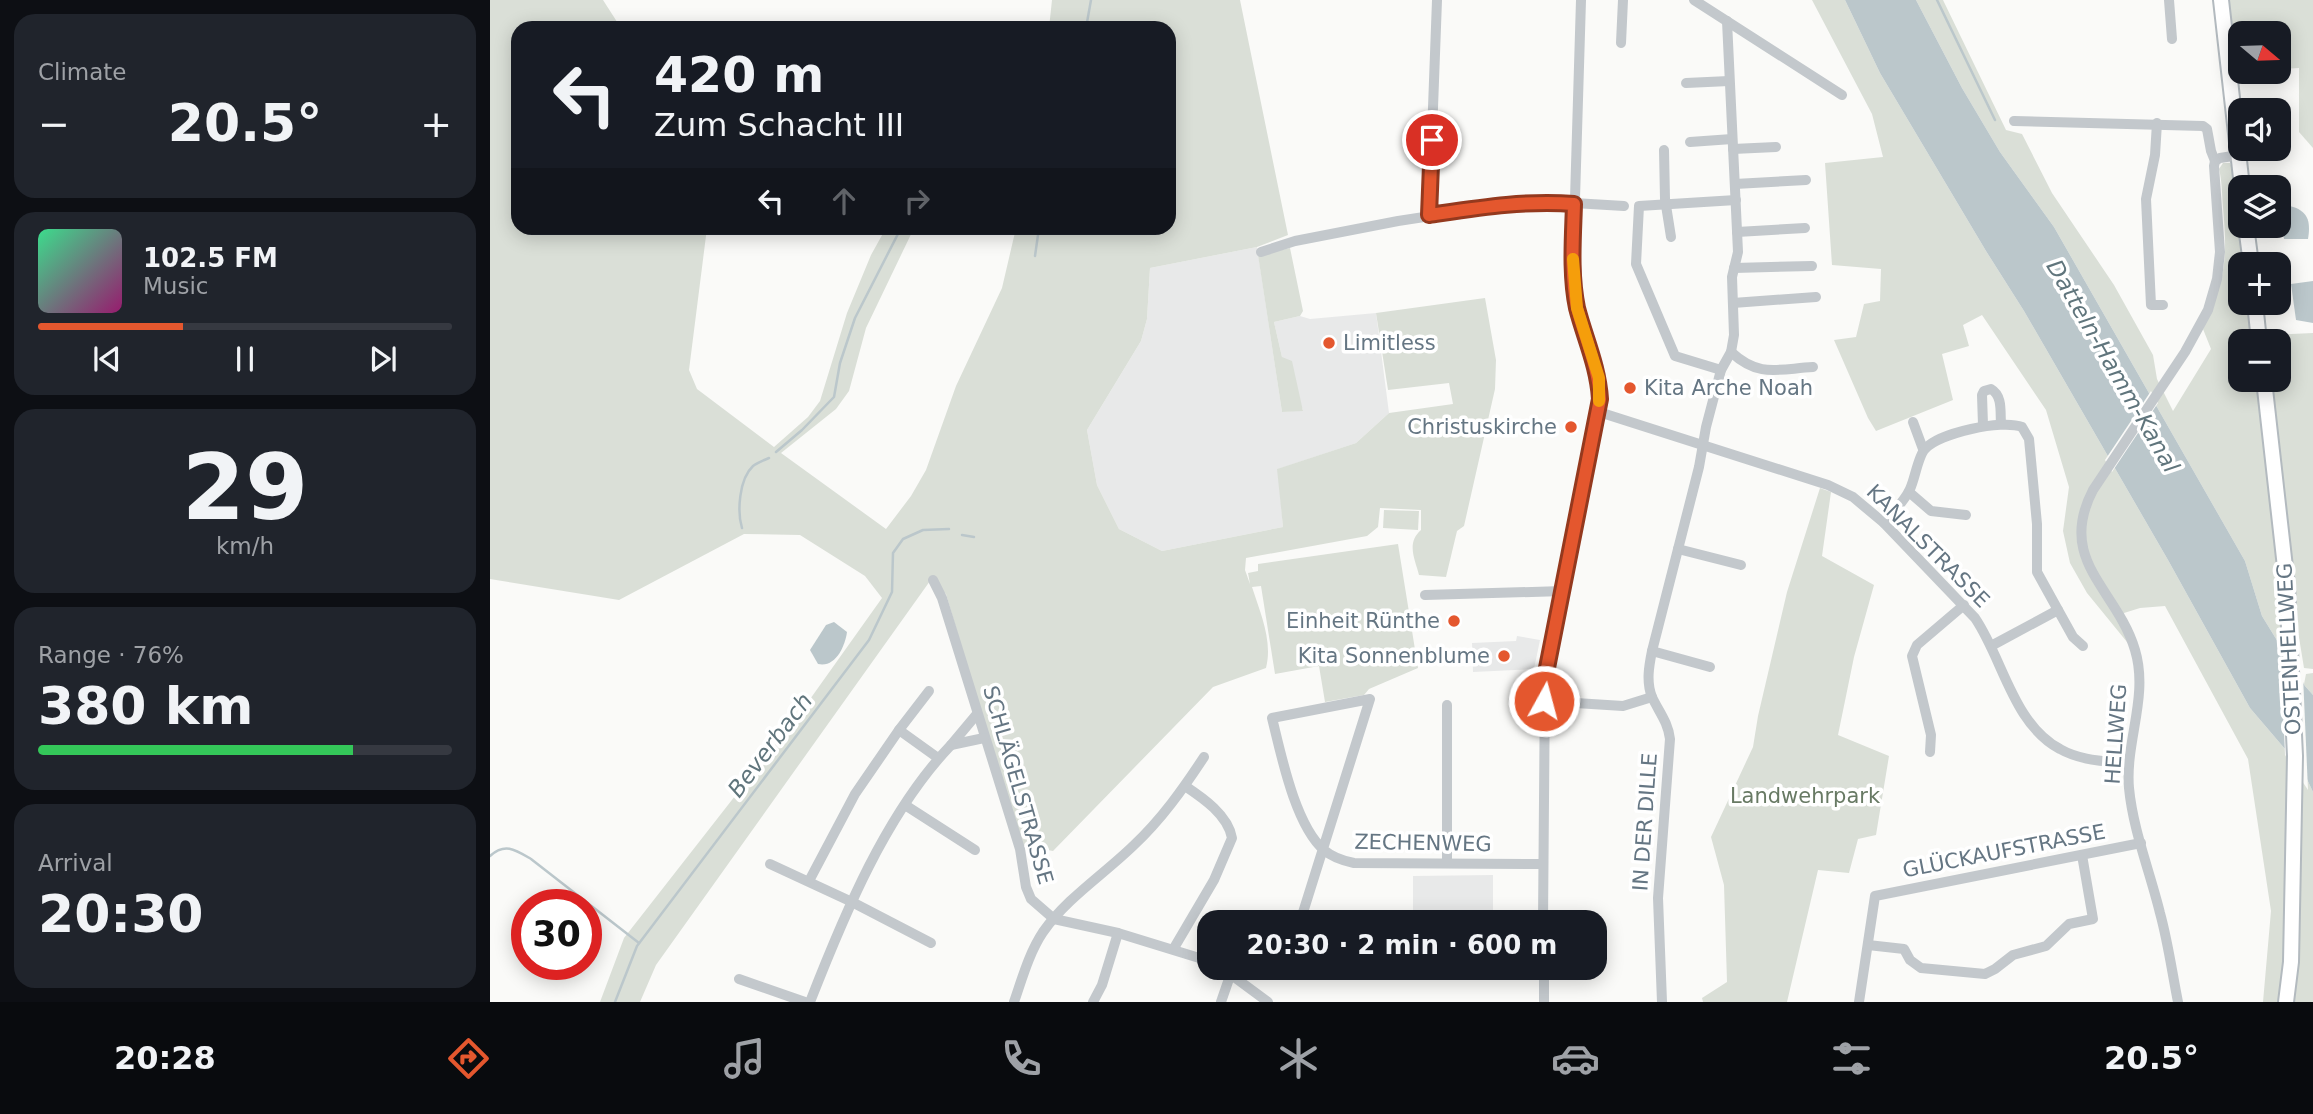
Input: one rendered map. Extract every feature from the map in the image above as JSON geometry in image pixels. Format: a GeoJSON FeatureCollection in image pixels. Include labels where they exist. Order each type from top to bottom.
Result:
{"type":"FeatureCollection","features":[{"type":"Feature","properties":{"kind":"main road"},"geometry":{"type":"LineString","coordinates":[[2221,0],[2232,98]]}},
{"type":"Feature","properties":{"kind":"main road","name":"OSTENHELLWEG"},"geometry":{"type":"LineString","coordinates":[[2265,392],[2287,585],[2291,652],[2295,776],[2291,962],[2286,1002]]}},
{"type":"Feature","properties":{"kind":"street"},"geometry":{"type":"LineString","coordinates":[[1429,215],[1437,0]]}},
{"type":"Feature","properties":{"kind":"street"},"geometry":{"type":"LineString","coordinates":[[1543,910],[1545,678],[1599,412],[1599,378],[1577,308],[1574,288],[1581,0]]}},
{"type":"Feature","properties":{"kind":"street"},"geometry":{"type":"LineString","coordinates":[[1621,43],[1623,0]]}},
{"type":"Feature","properties":{"kind":"street"},"geometry":{"type":"LineString","coordinates":[[1694,0],[1842,95]]}},
{"type":"Feature","properties":{"kind":"street"},"geometry":{"type":"LineString","coordinates":[[2169,0],[2172,39]]}},
{"type":"Feature","properties":{"kind":"street"},"geometry":{"type":"LineString","coordinates":[[1727,21],[1738,252],[1734,268],[1734,335],[1731,352],[1742,363],[1757,370],[1813,367]]}},
{"type":"Feature","properties":{"kind":"street"},"geometry":{"type":"LineString","coordinates":[[1686,83],[1729,81]]}},
{"type":"Feature","properties":{"kind":"street"},"geometry":{"type":"LineString","coordinates":[[2014,121],[2157,123],[2146,199],[2151,305],[2163,305]]}},
{"type":"Feature","properties":{"kind":"street","name":"HELLWEG"},"geometry":{"type":"LineString","coordinates":[[2157,123],[2203,125],[2207,129],[2211,152],[2216,161],[2214,173],[2220,231],[2217,279],[2208,310],[2197,331],[2100,479],[2084,512],[2082,544],[2091,571],[2126,625],[2139,665],[2139,691],[2129,764],[2132,804],[2161,915],[2178,1002]]}},
{"type":"Feature","properties":{"kind":"street"},"geometry":{"type":"LineString","coordinates":[[1690,142],[1776,147]]}},
{"type":"Feature","properties":{"kind":"street"},"geometry":{"type":"LineString","coordinates":[[1664,150],[1664,188],[1671,237]]}},
{"type":"Feature","properties":{"kind":"street"},"geometry":{"type":"LineString","coordinates":[[2216,161],[2228,157]]}},
{"type":"Feature","properties":{"kind":"street"},"geometry":{"type":"LineString","coordinates":[[1735,184],[1807,180]]}},
{"type":"Feature","properties":{"kind":"street"},"geometry":{"type":"LineString","coordinates":[[1721,370],[1675,356],[1636,264],[1639,206],[1736,200]]}},
{"type":"Feature","properties":{"kind":"street"},"geometry":{"type":"LineString","coordinates":[[1261,252],[1295,241],[1429,215],[1496,206],[1557,202],[1624,206]]}},
{"type":"Feature","properties":{"kind":"street"},"geometry":{"type":"LineString","coordinates":[[1737,232],[1805,228]]}},
{"type":"Feature","properties":{"kind":"street"},"geometry":{"type":"LineString","coordinates":[[1734,268],[1812,266]]}},
{"type":"Feature","properties":{"kind":"street"},"geometry":{"type":"LineString","coordinates":[[1733,303],[1816,298]]}},
{"type":"Feature","properties":{"kind":"street","name":"IN DER DILLE"},"geometry":{"type":"LineString","coordinates":[[1661,1002],[1658,898],[1671,739],[1666,720],[1652,697],[1648,676],[1706,427],[1721,370],[1731,352]]}},
{"type":"Feature","properties":{"kind":"street"},"geometry":{"type":"LineString","coordinates":[[1983,425],[1982,395],[1988,390],[1994,391],[2000,398],[2001,424]]}},
{"type":"Feature","properties":{"kind":"street","name":"KANALSTRASSE"},"geometry":{"type":"LineString","coordinates":[[1599,412],[1836,488],[1853,497],[1884,523],[1964,605],[1984,630],[2017,700],[2040,734],[2070,753],[2129,764]]}},
{"type":"Feature","properties":{"kind":"street"},"geometry":{"type":"LineString","coordinates":[[1884,523],[1909,492],[1923,449],[1913,422]]}},
{"type":"Feature","properties":{"kind":"street"},"geometry":{"type":"LineString","coordinates":[[1923,449],[1983,425],[2016,424],[2027,432],[2037,524],[2037,572],[2073,637],[2083,646]]}},
{"type":"Feature","properties":{"kind":"street"},"geometry":{"type":"LineString","coordinates":[[1909,492],[1931,511],[1966,515]]}},
{"type":"Feature","properties":{"kind":"street"},"geometry":{"type":"LineString","coordinates":[[1678,549],[1741,565]]}},
{"type":"Feature","properties":{"kind":"street","name":"SCHLÄGELSTRASSE"},"geometry":{"type":"LineString","coordinates":[[933,580],[942,598],[1020,849],[1026,887],[1031,899],[1054,919]]}},
{"type":"Feature","properties":{"kind":"street"},"geometry":{"type":"LineString","coordinates":[[1425,595],[1563,591]]}},
{"type":"Feature","properties":{"kind":"street"},"geometry":{"type":"LineString","coordinates":[[1930,752],[1931,735],[1912,656],[1917,645],[1964,605]]}},
{"type":"Feature","properties":{"kind":"street"},"geometry":{"type":"LineString","coordinates":[[1991,646],[2058,610]]}},
{"type":"Feature","properties":{"kind":"street"},"geometry":{"type":"LineString","coordinates":[[1652,651],[1710,667]]}},
{"type":"Feature","properties":{"kind":"street"},"geometry":{"type":"LineString","coordinates":[[809,881],[855,794],[929,691]]}},
{"type":"Feature","properties":{"kind":"street"},"geometry":{"type":"LineString","coordinates":[[1544,701],[1623,706],[1652,697]]}},
{"type":"Feature","properties":{"kind":"street","name":"ZECHENWEG"},"geometry":{"type":"LineString","coordinates":[[1324,850],[1370,699],[1272,718],[1287,778],[1298,807],[1308,831],[1324,850],[1354,863],[1542,864]]}},
{"type":"Feature","properties":{"kind":"street"},"geometry":{"type":"LineString","coordinates":[[1447,705],[1447,863]]}},
{"type":"Feature","properties":{"kind":"street"},"geometry":{"type":"LineString","coordinates":[[739,979],[808,1002],[852,902],[905,805],[938,758],[977,715]]}},
{"type":"Feature","properties":{"kind":"street"},"geometry":{"type":"LineString","coordinates":[[900,730],[938,758]]}},
{"type":"Feature","properties":{"kind":"street"},"geometry":{"type":"LineString","coordinates":[[951,745],[984,737]]}},
{"type":"Feature","properties":{"kind":"street"},"geometry":{"type":"LineString","coordinates":[[1014,1002],[1036,944],[1054,919],[1074,897],[1134,846],[1185,786],[1204,757]]}},
{"type":"Feature","properties":{"kind":"street"},"geometry":{"type":"LineString","coordinates":[[1174,948],[1214,880],[1232,838],[1228,827],[1212,807],[1185,786]]}},
{"type":"Feature","properties":{"kind":"street"},"geometry":{"type":"LineString","coordinates":[[905,805],[975,850]]}},
{"type":"Feature","properties":{"kind":"street","name":"GLÜCKAUFSTRASSE"},"geometry":{"type":"LineString","coordinates":[[1868,945],[1875,896],[2141,843]]}},
{"type":"Feature","properties":{"kind":"street"},"geometry":{"type":"LineString","coordinates":[[1304,910],[1324,850]]}},
{"type":"Feature","properties":{"kind":"street"},"geometry":{"type":"LineString","coordinates":[[1859,1002],[1868,945],[1904,949],[1910,960],[1921,968],[1980,974],[1991,972],[2013,955],[2046,946],[2069,924],[2093,919],[2081,855]]}},
{"type":"Feature","properties":{"kind":"street"},"geometry":{"type":"LineString","coordinates":[[770,864],[931,943]]}},
{"type":"Feature","properties":{"kind":"street"},"geometry":{"type":"LineString","coordinates":[[1054,919],[1118,933],[1197,957]]}},
{"type":"Feature","properties":{"kind":"street"},"geometry":{"type":"LineString","coordinates":[[1093,1002],[1102,985],[1118,933]]}},
{"type":"Feature","properties":{"kind":"street"},"geometry":{"type":"LineString","coordinates":[[1221,1002],[1224,980]]}},
{"type":"Feature","properties":{"kind":"street"},"geometry":{"type":"LineString","coordinates":[[1239,980],[1268,1002]]}},
{"type":"Feature","properties":{"kind":"street"},"geometry":{"type":"LineString","coordinates":[[1544,980],[1544,1002]]}},
{"type":"Feature","properties":{"kind":"shaded area"},"geometry":{"type":"Polygon","coordinates":[[[1257,247],[1282,412],[1303,410],[1282,357],[1274,322],[1300,316],[1310,319],[1376,313],[1389,413],[1356,443],[1278,469],[1283,527],[1162,551],[1119,529],[1097,485],[1087,430],[1141,341],[1147,319],[1150,268],[1257,247]]]}},
{"type":"Feature","properties":{"kind":"shaded area","name":"Kita Sonnenblume"},"geometry":{"type":"Polygon","coordinates":[[[1517,636],[1540,640],[1534,669],[1473,672],[1472,643],[1516,641],[1517,636]]]}},
{"type":"Feature","properties":{"kind":"shaded area"},"geometry":{"type":"Polygon","coordinates":[[[1493,875],[1493,910],[1413,910],[1413,876],[1493,875]]]}},
{"type":"Feature","properties":{"kind":"green space"},"geometry":{"type":"Polygon","coordinates":[[[490,0],[603,0],[616,21],[511,21],[511,235],[706,235],[689,370],[697,389],[774,447],[808,417],[820,401],[847,313],[882,235],[911,235],[866,328],[849,391],[836,409],[781,453],[886,529],[911,496],[926,470],[956,386],[1002,288],[1014,235],[1176,235],[1176,21],[1050,21],[1052,0],[1240,0],[1288,235],[1257,247],[1150,268],[1147,319],[1141,341],[1087,430],[1097,485],[1119,529],[1162,551],[1283,527],[1277,469],[1356,443],[1389,413],[1453,404],[1449,383],[1388,390],[1376,313],[1485,298],[1496,360],[1495,389],[1464,526],[1457,531],[1446,577],[1419,575],[1413,546],[1416,535],[1421,530],[1421,510],[1380,508],[1378,527],[1367,536],[1246,558],[1245,570],[1250,584],[1248,573],[1258,571],[1258,564],[1398,544],[1418,668],[1369,689],[1364,695],[1325,702],[1319,666],[1275,674],[1261,586],[1252,587],[1267,637],[1266,668],[1213,687],[1053,851],[1020,845],[946,594],[930,581],[656,965],[640,1002],[600,1002],[624,938],[803,709],[882,598],[865,576],[800,535],[744,534],[619,600],[490,579],[490,0]]]}},
{"type":"Feature","properties":{"kind":"green space"},"geometry":{"type":"Polygon","coordinates":[[[1812,0],[1845,0],[1880,73],[2024,311],[2250,708],[2305,775],[2313,792],[2313,1002],[2263,1002],[2271,911],[2248,759],[2165,606],[2140,608],[2124,613],[2127,642],[2087,593],[2070,563],[2063,531],[2069,487],[2046,410],[1982,315],[1963,325],[1969,346],[1942,354],[1953,400],[1876,431],[1868,418],[1834,340],[1856,337],[1864,304],[1880,301],[1881,269],[1832,265],[1825,163],[1883,157],[1872,114],[1812,0]]]}},
{"type":"Feature","properties":{"kind":"green space"},"geometry":{"type":"Polygon","coordinates":[[[1916,0],[1943,0],[2006,130],[2022,134],[2052,193],[2114,285],[2153,355],[2157,379],[2173,411],[2211,349],[2203,329],[2220,283],[2225,256],[2219,169],[2223,163],[2230,163],[2235,175],[2228,175],[2228,238],[2242,238],[2244,252],[2228,252],[2228,315],[2251,315],[2252,329],[2228,329],[2228,392],[2259,392],[2281,592],[2282,634],[2304,684],[2306,674],[2313,673],[2313,695],[2305,686],[2262,616],[2245,561],[2054,227],[2000,152],[1962,88],[1916,0]]]}},
{"type":"Feature","properties":{"kind":"green space"},"geometry":{"type":"Polygon","coordinates":[[[2227,0],[2313,0],[2313,148],[2299,132],[2299,68],[2291,68],[2291,21],[2229,21],[2227,0]]]}},
{"type":"Feature","properties":{"kind":"green space"},"geometry":{"type":"Polygon","coordinates":[[[1290,248],[1303,311],[1300,316],[1274,322],[1282,357],[1292,361],[1303,411],[1282,412],[1258,255],[1290,248]]]}},
{"type":"Feature","properties":{"kind":"green space"},"geometry":{"type":"Polygon","coordinates":[[[2313,333],[2313,669],[2304,668],[2294,607],[2273,392],[2291,392],[2291,334],[2313,333]]]}},
{"type":"Feature","properties":{"kind":"green space","name":"Landwehrpark"},"geometry":{"type":"Polygon","coordinates":[[[1820,488],[1831,492],[1822,556],[1874,585],[1854,657],[1838,735],[1889,756],[1876,835],[1858,839],[1849,873],[1818,870],[1787,1002],[1703,1002],[1702,998],[1727,982],[1724,885],[1711,837],[1753,747],[1787,592],[1820,488]]]}},
{"type":"Feature","properties":{"kind":"green space"},"geometry":{"type":"Polygon","coordinates":[[[1384,510],[1419,511],[1418,530],[1383,528],[1384,510]]]}},
{"type":"Feature","properties":{"kind":"water","name":"Datteln-Hamm-Kanal"},"geometry":{"type":"Polygon","coordinates":[[[1845,0],[1916,0],[1962,88],[2000,152],[2054,227],[2245,561],[2262,616],[2313,695],[2313,792],[2305,775],[2250,708],[2024,311],[1880,73],[1845,0]]]}},
{"type":"Feature","properties":{"kind":"water"},"geometry":{"type":"Polygon","coordinates":[[[2291,207],[2305,214],[2309,224],[2308,239],[2284,239],[2291,238],[2291,207]]]}},
{"type":"Feature","properties":{"kind":"water"},"geometry":{"type":"Polygon","coordinates":[[[2313,281],[2313,323],[2296,320],[2291,284],[2313,281]]]}},
{"type":"Feature","properties":{"kind":"water"},"geometry":{"type":"Polygon","coordinates":[[[834,622],[847,632],[844,644],[834,660],[818,664],[810,650],[826,625],[834,622]]]}},
{"type":"Feature","properties":{"kind":"pier"},"geometry":{"type":"Polygon","coordinates":[[[2151,391],[2158,403],[2112,472],[2105,460],[2151,391]]]}},
{"type":"Feature","properties":{"kind":"pier"},"geometry":{"type":"Polygon","coordinates":[[[2280,638],[2303,676],[2308,790],[2285,755],[2280,638]]]}},
{"type":"Feature","properties":{"kind":"waterway","name":"Beverbach"},"geometry":{"type":"LineString","coordinates":[[1087,21],[1091,0]]}},
{"type":"Feature","properties":{"kind":"waterway"},"geometry":{"type":"LineString","coordinates":[[1937,0],[1995,120]]}},
{"type":"Feature","properties":{"kind":"waterway"},"geometry":{"type":"LineString","coordinates":[[776,452],[834,397],[840,363],[855,318],[897,235]]}},
{"type":"Feature","properties":{"kind":"waterway","name":"Beverbach"},"geometry":{"type":"LineString","coordinates":[[1035,256],[1038,235]]}},
{"type":"Feature","properties":{"kind":"waterway"},"geometry":{"type":"LineString","coordinates":[[742,528],[740,505],[745,479],[753,466],[769,458]]}},
{"type":"Feature","properties":{"kind":"waterway","name":"Beverbach"},"geometry":{"type":"LineString","coordinates":[[615,1002],[637,946],[869,640],[892,592],[893,553],[903,539],[923,530],[949,529]]}},
{"type":"Feature","properties":{"kind":"waterway","name":"Beverbach"},"geometry":{"type":"LineString","coordinates":[[962,535],[974,537]]}},
{"type":"Feature","properties":{"kind":"waterway"},"geometry":{"type":"LineString","coordinates":[[490,856],[506,848],[526,856],[639,943]]}},
{"type":"Feature","properties":{"kind":"slow traffic"},"geometry":{"type":"LineString","coordinates":[[1573,259],[1577,308],[1597,369],[1599,401]]}},
{"type":"Feature","properties":{"kind":"place","name":"Limitless"},"geometry":{"type":"Point","coordinates":[1329,343]}},
{"type":"Feature","properties":{"kind":"place","name":"Kita Arche Noah"},"geometry":{"type":"Point","coordinates":[1630,388]}},
{"type":"Feature","properties":{"kind":"place","name":"Christuskirche"},"geometry":{"type":"Point","coordinates":[1571,427]}},
{"type":"Feature","properties":{"kind":"place","name":"Einheit Rünthe"},"geometry":{"type":"Point","coordinates":[1454,621]}},
{"type":"Feature","properties":{"kind":"place","name":"Kita Sonnenblume"},"geometry":{"type":"Point","coordinates":[1504,656]}},
{"type":"Feature","properties":{"kind":"route"},"geometry":{"type":"LineString","coordinates":[[1432,140],[1429,215],[1496,206],[1557,202],[1574,204],[1574,288],[1577,308],[1597,369],[1600,399],[1545,678],[1544,701]]}}]}
